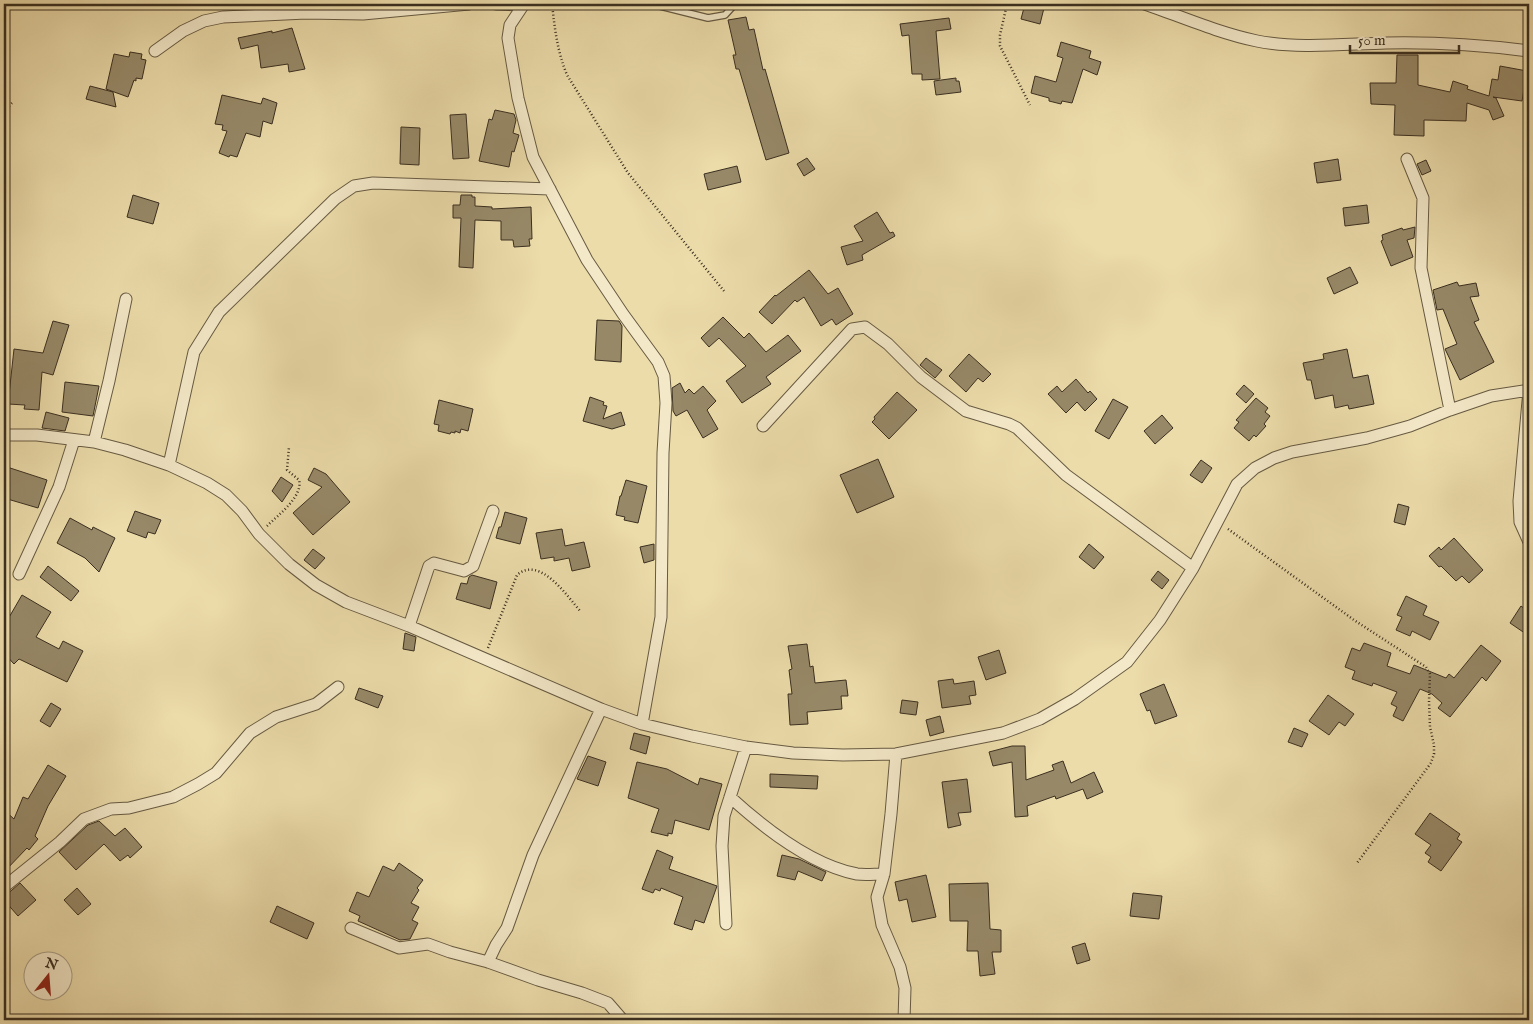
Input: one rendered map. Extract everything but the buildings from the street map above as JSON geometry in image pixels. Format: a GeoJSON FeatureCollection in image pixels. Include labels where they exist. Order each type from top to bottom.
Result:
{"type":"FeatureCollection","features":[{"type":"Feature","properties":{"kind":"street"},"geometry":{"type":"LineString","coordinates":[[343,4],[363,14]]}},
{"type":"Feature","properties":{"kind":"street"},"geometry":{"type":"LineString","coordinates":[[155,51],[183,32],[204,21],[222,17],[306,13],[363,14],[469,4]]}},
{"type":"Feature","properties":{"kind":"street"},"geometry":{"type":"LineString","coordinates":[[496,4],[523,4]]}},
{"type":"Feature","properties":{"kind":"street"},"geometry":{"type":"LineString","coordinates":[[523,4],[510,25],[508,38],[518,98],[533,157],[587,260],[658,362],[664,376],[666,402],[663,453],[661,617],[642,724]]}},
{"type":"Feature","properties":{"kind":"street"},"geometry":{"type":"LineString","coordinates":[[1145,4],[1219,30],[1258,41],[1298,45],[1404,42],[1491,46],[1529,51]]}},
{"type":"Feature","properties":{"kind":"street"},"geometry":{"type":"LineString","coordinates":[[1407,159],[1422,198],[1421,268],[1450,410]]}},
{"type":"Feature","properties":{"kind":"street"},"geometry":{"type":"LineString","coordinates":[[170,464],[194,352],[219,312],[335,199],[354,186],[373,183],[550,189]]}},
{"type":"Feature","properties":{"kind":"street"},"geometry":{"type":"LineString","coordinates":[[94,442],[126,299]]}},
{"type":"Feature","properties":{"kind":"street"},"geometry":{"type":"LineString","coordinates":[[763,426],[852,329],[865,327],[888,344],[921,377],[966,411],[1010,424],[1017,428],[1066,475],[1194,568]]}},
{"type":"Feature","properties":{"kind":"street"},"geometry":{"type":"LineString","coordinates":[[4,435],[37,435],[94,442],[170,464],[208,483],[226,495],[242,511],[259,534],[289,564],[316,585],[346,602],[409,626],[601,709],[642,724],[746,747],[793,753],[842,755],[896,754],[1003,733],[1040,719],[1075,700],[1127,662],[1160,620],[1194,568],[1237,484],[1255,468],[1274,458],[1292,452],[1375,436],[1410,426],[1491,396],[1529,390],[1519,500],[1520,522],[1529,542]]}},
{"type":"Feature","properties":{"kind":"street"},"geometry":{"type":"LineString","coordinates":[[19,574],[59,486],[74,440]]}},
{"type":"Feature","properties":{"kind":"street"},"geometry":{"type":"LineString","coordinates":[[409,626],[428,566],[434,563],[464,571],[473,566],[493,511]]}},
{"type":"Feature","properties":{"kind":"street"},"geometry":{"type":"LineString","coordinates":[[4,887],[60,842],[84,819],[111,809],[129,808],[173,797],[216,773],[250,733],[276,717],[316,704],[338,687]]}},
{"type":"Feature","properties":{"kind":"street"},"geometry":{"type":"LineString","coordinates":[[488,962],[507,928],[533,855],[601,709]]}},
{"type":"Feature","properties":{"kind":"street"},"geometry":{"type":"LineString","coordinates":[[726,924],[722,846],[724,816],[746,747]]}},
{"type":"Feature","properties":{"kind":"street"},"geometry":{"type":"LineString","coordinates":[[896,754],[884,874],[877,897],[882,925],[897,959],[905,988],[904,1020]]}},
{"type":"Feature","properties":{"kind":"street"},"geometry":{"type":"LineString","coordinates":[[730,797],[755,820],[792,845],[822,862],[858,874],[884,874]]}},
{"type":"Feature","properties":{"kind":"street"},"geometry":{"type":"LineString","coordinates":[[351,928],[399,948],[428,944],[488,962],[608,1003],[621,1018]]}},
{"type":"Feature","properties":{"kind":"lane"},"geometry":{"type":"LineString","coordinates":[[652,4],[708,18],[725,15],[735,4]]}},
{"type":"Feature","properties":{"kind":"path"},"geometry":{"type":"LineString","coordinates":[[552,4],[556,42],[567,75],[628,173],[724,291]]}},
{"type":"Feature","properties":{"kind":"path"},"geometry":{"type":"LineString","coordinates":[[1007,4],[1000,35],[1000,46],[1030,105]]}},
{"type":"Feature","properties":{"kind":"path"},"geometry":{"type":"LineString","coordinates":[[4,111],[12,103]]}},
{"type":"Feature","properties":{"kind":"path"},"geometry":{"type":"LineString","coordinates":[[259,534],[295,498],[299,489],[299,480],[287,470],[289,447]]}},
{"type":"Feature","properties":{"kind":"path"},"geometry":{"type":"LineString","coordinates":[[1217,521],[1354,620],[1426,667],[1430,674],[1428,701],[1430,727],[1434,745],[1431,763],[1357,863]]}},
{"type":"Feature","properties":{"kind":"path"},"geometry":{"type":"LineString","coordinates":[[484,659],[517,575],[522,571],[531,568],[539,570],[561,590],[580,612]]}}]}
